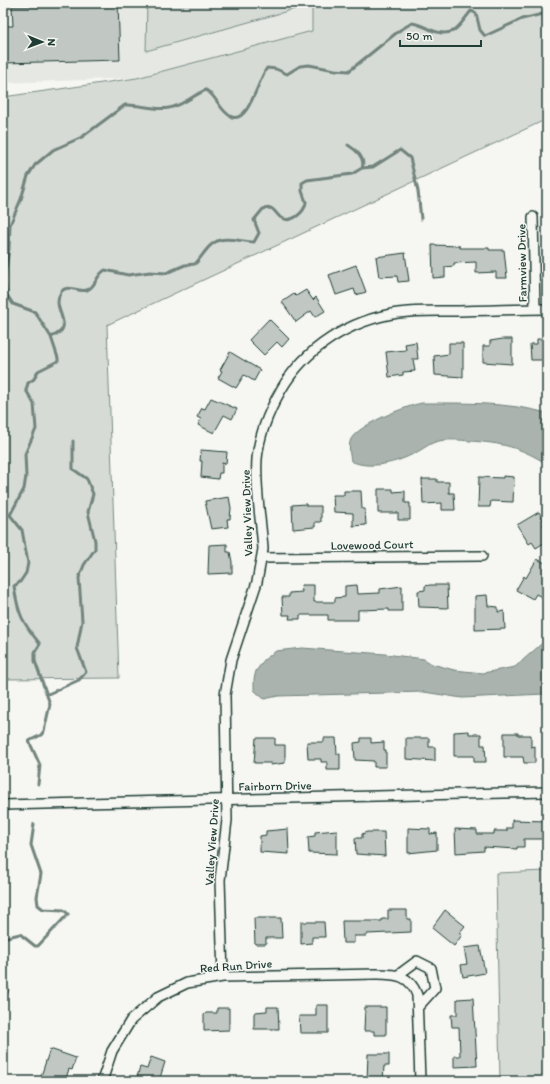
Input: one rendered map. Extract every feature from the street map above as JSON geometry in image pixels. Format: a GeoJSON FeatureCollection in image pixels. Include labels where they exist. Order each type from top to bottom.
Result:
{"type":"FeatureCollection","features":[{"type":"Feature","properties":{"kind":"street","name":"Farmview Drive"},"geometry":{"type":"LineString","coordinates":[[533,217],[536,309]]}},
{"type":"Feature","properties":{"kind":"street","name":"Valley View Drive"},"geometry":{"type":"LineString","coordinates":[[223,977],[220,880],[227,820],[224,706],[226,681],[231,660],[257,582],[262,558],[263,549],[256,479],[260,439],[272,406],[285,382],[309,355],[325,342],[364,321],[387,315],[414,312],[547,309]]}},
{"type":"Feature","properties":{"kind":"street","name":"Lovewood Court"},"geometry":{"type":"LineString","coordinates":[[262,558],[482,556]]}},
{"type":"Feature","properties":{"kind":"street","name":"Fairborn Drive"},"geometry":{"type":"LineString","coordinates":[[3,805],[547,792]]}},
{"type":"Feature","properties":{"kind":"street"},"geometry":{"type":"LineString","coordinates":[[418,1007],[435,988],[431,968],[417,961],[402,977],[414,987],[417,995],[420,1081]]}},
{"type":"Feature","properties":{"kind":"street","name":"Red Run Drive"},"geometry":{"type":"LineString","coordinates":[[102,1081],[112,1051],[122,1033],[145,1007],[158,997],[186,983],[223,977],[402,977]]}},
{"type":"Feature","properties":{"kind":"shaded area"},"geometry":{"type":"Polygon","coordinates":[[[3,3],[312,3],[313,31],[137,78],[3,83],[3,3]]]}},
{"type":"Feature","properties":{"kind":"shaded area"},"geometry":{"type":"Polygon","coordinates":[[[147,3],[295,3],[295,9],[146,51],[147,3]]]}},
{"type":"Feature","properties":{"kind":"shaded area"},"geometry":{"type":"Polygon","coordinates":[[[312,3],[391,3],[392,6],[399,3],[547,3],[547,119],[107,325],[119,678],[3,679],[3,97],[137,78],[312,31],[312,3]]]}},
{"type":"Feature","properties":{"kind":"shaded area"},"geometry":{"type":"Polygon","coordinates":[[[422,403],[501,405],[532,409],[547,413],[547,464],[537,458],[510,447],[492,443],[454,440],[443,440],[430,444],[408,457],[383,464],[366,465],[351,461],[350,444],[351,439],[356,433],[384,416],[422,403]]]}},
{"type":"Feature","properties":{"kind":"shaded area"},"geometry":{"type":"Polygon","coordinates":[[[547,639],[547,693],[544,694],[462,698],[424,692],[278,696],[264,699],[254,690],[256,671],[264,660],[276,651],[302,648],[385,654],[424,659],[432,664],[454,670],[483,673],[515,667],[547,639]]]}},
{"type":"Feature","properties":{"kind":"shaded area"},"geometry":{"type":"Polygon","coordinates":[[[547,871],[547,1081],[500,1081],[496,873],[547,871]]]}},
{"type":"Feature","properties":{"kind":"building"},"geometry":{"type":"Polygon","coordinates":[[[31,3],[118,3],[120,60],[3,63],[3,26],[13,26],[12,6],[31,6],[31,3]]]}},
{"type":"Feature","properties":{"kind":"building"},"geometry":{"type":"Polygon","coordinates":[[[432,245],[504,250],[507,278],[496,278],[496,272],[476,273],[476,262],[454,263],[454,266],[445,267],[445,277],[433,278],[432,245]]]}},
{"type":"Feature","properties":{"kind":"building"},"geometry":{"type":"Polygon","coordinates":[[[405,253],[409,281],[398,282],[397,276],[379,277],[376,257],[405,253]]]}},
{"type":"Feature","properties":{"kind":"building"},"geometry":{"type":"Polygon","coordinates":[[[356,265],[366,292],[356,295],[354,289],[336,295],[329,275],[356,265]]]}},
{"type":"Feature","properties":{"kind":"building"},"geometry":{"type":"Polygon","coordinates":[[[306,290],[313,300],[316,297],[325,311],[315,317],[311,311],[296,322],[282,302],[294,294],[296,296],[306,290]]]}},
{"type":"Feature","properties":{"kind":"building"},"geometry":{"type":"Polygon","coordinates":[[[269,319],[289,339],[282,347],[277,342],[264,355],[249,340],[269,319]]]}},
{"type":"Feature","properties":{"kind":"building"},"geometry":{"type":"Polygon","coordinates":[[[512,339],[512,364],[483,362],[483,346],[490,346],[490,341],[512,339]]]}},
{"type":"Feature","properties":{"kind":"building"},"geometry":{"type":"Polygon","coordinates":[[[537,339],[547,339],[547,360],[531,360],[530,344],[537,344],[537,339]]]}},
{"type":"Feature","properties":{"kind":"building"},"geometry":{"type":"Polygon","coordinates":[[[416,342],[418,359],[413,359],[415,371],[403,372],[403,375],[389,377],[386,352],[406,350],[405,344],[416,342]]]}},
{"type":"Feature","properties":{"kind":"building"},"geometry":{"type":"Polygon","coordinates":[[[449,343],[463,343],[463,377],[435,375],[434,356],[449,354],[449,343]]]}},
{"type":"Feature","properties":{"kind":"building"},"geometry":{"type":"Polygon","coordinates":[[[230,352],[260,370],[254,381],[244,375],[236,388],[218,378],[222,371],[220,370],[230,352]]]}},
{"type":"Feature","properties":{"kind":"building"},"geometry":{"type":"Polygon","coordinates":[[[211,398],[237,409],[232,419],[224,415],[214,433],[198,425],[201,419],[197,417],[202,408],[205,409],[211,398]]]}},
{"type":"Feature","properties":{"kind":"building"},"geometry":{"type":"Polygon","coordinates":[[[201,450],[227,452],[226,464],[222,463],[222,473],[219,473],[218,479],[201,477],[201,450]]]}},
{"type":"Feature","properties":{"kind":"building"},"geometry":{"type":"Polygon","coordinates":[[[503,476],[514,477],[513,502],[491,501],[490,507],[478,507],[479,477],[503,478],[503,476]]]}},
{"type":"Feature","properties":{"kind":"building"},"geometry":{"type":"Polygon","coordinates":[[[422,479],[437,479],[437,482],[449,482],[449,493],[454,493],[455,510],[442,510],[442,503],[423,504],[422,479]]]}},
{"type":"Feature","properties":{"kind":"building"},"geometry":{"type":"Polygon","coordinates":[[[378,489],[393,489],[393,492],[405,491],[405,503],[410,503],[410,520],[398,520],[398,513],[378,513],[378,489]]]}},
{"type":"Feature","properties":{"kind":"building"},"geometry":{"type":"Polygon","coordinates":[[[344,491],[361,491],[362,509],[365,509],[366,525],[353,526],[353,513],[334,512],[333,495],[344,495],[344,491]]]}},
{"type":"Feature","properties":{"kind":"building"},"geometry":{"type":"Polygon","coordinates":[[[229,497],[231,508],[230,519],[227,519],[228,527],[211,529],[205,501],[229,497]]]}},
{"type":"Feature","properties":{"kind":"building"},"geometry":{"type":"Polygon","coordinates":[[[306,504],[306,506],[321,506],[321,522],[315,522],[315,527],[293,529],[292,505],[306,504]]]}},
{"type":"Feature","properties":{"kind":"building"},"geometry":{"type":"Polygon","coordinates":[[[539,512],[545,523],[543,524],[547,530],[547,541],[536,548],[532,542],[529,544],[517,525],[539,512]]]}},
{"type":"Feature","properties":{"kind":"building"},"geometry":{"type":"Polygon","coordinates":[[[227,544],[227,552],[230,552],[232,562],[232,573],[208,574],[209,545],[227,544]]]}},
{"type":"Feature","properties":{"kind":"building"},"geometry":{"type":"Polygon","coordinates":[[[537,559],[547,564],[547,600],[536,594],[533,599],[516,590],[524,576],[526,578],[537,559]]]}},
{"type":"Feature","properties":{"kind":"building"},"geometry":{"type":"Polygon","coordinates":[[[301,585],[314,585],[314,602],[335,602],[335,598],[345,597],[345,586],[357,585],[358,594],[380,593],[380,589],[402,586],[402,611],[389,611],[389,609],[358,610],[358,620],[328,620],[328,615],[300,615],[300,619],[289,619],[290,615],[283,615],[282,597],[289,597],[289,593],[302,592],[301,585]]]}},
{"type":"Feature","properties":{"kind":"building"},"geometry":{"type":"Polygon","coordinates":[[[447,585],[448,608],[419,607],[418,591],[425,590],[425,586],[447,585]]]}},
{"type":"Feature","properties":{"kind":"building"},"geometry":{"type":"Polygon","coordinates":[[[487,595],[488,606],[498,607],[498,612],[504,611],[505,629],[475,630],[475,596],[487,595]]]}},
{"type":"Feature","properties":{"kind":"building"},"geometry":{"type":"Polygon","coordinates":[[[469,731],[469,734],[481,734],[481,745],[485,745],[486,762],[474,762],[474,756],[454,756],[454,732],[469,731]]]}},
{"type":"Feature","properties":{"kind":"building"},"geometry":{"type":"Polygon","coordinates":[[[504,733],[531,735],[531,747],[535,746],[535,763],[524,763],[523,757],[504,757],[504,733]]]}},
{"type":"Feature","properties":{"kind":"building"},"geometry":{"type":"Polygon","coordinates":[[[256,738],[275,738],[275,745],[285,745],[285,763],[270,765],[271,763],[254,763],[256,738]]]}},
{"type":"Feature","properties":{"kind":"building"},"geometry":{"type":"Polygon","coordinates":[[[324,738],[336,738],[337,754],[340,754],[340,770],[327,770],[327,762],[321,762],[321,759],[308,759],[307,742],[324,742],[324,738]]]}},
{"type":"Feature","properties":{"kind":"building"},"geometry":{"type":"Polygon","coordinates":[[[361,738],[371,738],[371,743],[384,742],[384,750],[386,750],[386,767],[374,767],[374,761],[355,760],[354,743],[361,742],[361,738]]]}},
{"type":"Feature","properties":{"kind":"building"},"geometry":{"type":"Polygon","coordinates":[[[406,738],[429,738],[429,747],[435,747],[435,761],[406,759],[406,738]]]}},
{"type":"Feature","properties":{"kind":"building"},"geometry":{"type":"Polygon","coordinates":[[[512,820],[547,821],[547,839],[524,839],[524,847],[517,847],[517,849],[484,847],[484,851],[456,853],[455,829],[477,830],[477,834],[494,834],[494,831],[507,831],[507,828],[512,828],[512,820]]]}},
{"type":"Feature","properties":{"kind":"building"},"geometry":{"type":"Polygon","coordinates":[[[408,828],[430,829],[430,834],[437,833],[437,850],[408,853],[408,828]]]}},
{"type":"Feature","properties":{"kind":"building"},"geometry":{"type":"Polygon","coordinates":[[[288,829],[289,854],[260,852],[260,836],[266,835],[266,831],[288,829]]]}},
{"type":"Feature","properties":{"kind":"building"},"geometry":{"type":"Polygon","coordinates":[[[337,830],[337,854],[309,853],[308,837],[315,836],[315,832],[337,830]]]}},
{"type":"Feature","properties":{"kind":"building"},"geometry":{"type":"Polygon","coordinates":[[[367,832],[384,832],[385,856],[356,854],[355,838],[362,838],[362,834],[367,832]]]}},
{"type":"Feature","properties":{"kind":"building"},"geometry":{"type":"Polygon","coordinates":[[[388,910],[407,910],[407,919],[411,919],[411,932],[354,936],[354,943],[343,943],[342,921],[382,921],[382,919],[388,919],[388,910]]]}},
{"type":"Feature","properties":{"kind":"building"},"geometry":{"type":"Polygon","coordinates":[[[445,910],[465,926],[459,933],[462,935],[454,946],[432,928],[445,910]]]}},
{"type":"Feature","properties":{"kind":"building"},"geometry":{"type":"Polygon","coordinates":[[[254,918],[281,918],[282,938],[266,938],[266,944],[255,944],[254,918]]]}},
{"type":"Feature","properties":{"kind":"building"},"geometry":{"type":"Polygon","coordinates":[[[301,922],[324,922],[325,937],[312,937],[312,943],[301,944],[301,922]]]}},
{"type":"Feature","properties":{"kind":"building"},"geometry":{"type":"Polygon","coordinates":[[[480,946],[485,973],[463,977],[461,965],[467,964],[464,948],[480,946]]]}},
{"type":"Feature","properties":{"kind":"building"},"geometry":{"type":"Polygon","coordinates":[[[473,998],[477,1066],[454,1067],[454,1056],[460,1056],[459,1027],[452,1027],[451,1015],[457,1015],[457,999],[473,998]]]}},
{"type":"Feature","properties":{"kind":"building"},"geometry":{"type":"Polygon","coordinates":[[[316,1005],[328,1005],[328,1033],[300,1033],[299,1016],[316,1016],[316,1005]]]}},
{"type":"Feature","properties":{"kind":"building"},"geometry":{"type":"Polygon","coordinates":[[[267,1007],[278,1007],[279,1029],[254,1029],[255,1012],[267,1011],[267,1007]]]}},
{"type":"Feature","properties":{"kind":"building"},"geometry":{"type":"Polygon","coordinates":[[[365,1007],[386,1007],[386,1035],[374,1035],[374,1031],[364,1031],[365,1007]]]}},
{"type":"Feature","properties":{"kind":"building"},"geometry":{"type":"Polygon","coordinates":[[[217,1008],[229,1008],[229,1030],[204,1031],[204,1015],[206,1013],[217,1013],[217,1008]]]}},
{"type":"Feature","properties":{"kind":"building"},"geometry":{"type":"Polygon","coordinates":[[[50,1049],[76,1058],[72,1070],[69,1069],[65,1081],[54,1081],[41,1076],[50,1049]]]}},
{"type":"Feature","properties":{"kind":"building"},"geometry":{"type":"Polygon","coordinates":[[[368,1054],[389,1054],[389,1066],[384,1066],[383,1081],[367,1081],[368,1054]]]}},
{"type":"Feature","properties":{"kind":"building"},"geometry":{"type":"Polygon","coordinates":[[[151,1057],[165,1062],[159,1081],[148,1081],[137,1077],[140,1067],[147,1069],[151,1057]]]}},
{"type":"Feature","properties":{"kind":"waterway"},"geometry":{"type":"LineString","coordinates":[[544,3],[547,6]]}},
{"type":"Feature","properties":{"kind":"waterway"},"geometry":{"type":"LineString","coordinates":[[38,784],[40,765],[29,741],[41,735],[44,731],[50,704],[35,661],[35,652],[40,644],[29,630],[17,604],[14,586],[20,582],[26,573],[28,563],[22,530],[10,515],[24,489],[26,476],[25,454],[36,429],[34,404],[26,390],[28,383],[34,379],[38,371],[58,361],[58,358],[51,337],[35,312],[13,304],[7,295],[4,281],[9,249],[10,225],[21,199],[28,176],[35,165],[53,150],[82,137],[125,105],[136,105],[158,109],[169,108],[179,105],[206,90],[213,96],[224,112],[232,117],[238,117],[244,113],[248,107],[267,68],[276,69],[287,74],[300,66],[309,65],[349,71],[400,30],[412,23],[439,32],[450,32],[455,30],[471,11],[476,13],[480,30],[485,36],[522,19],[547,13]]}},
{"type":"Feature","properties":{"kind":"waterway"},"geometry":{"type":"LineString","coordinates":[[348,145],[357,152],[363,161],[362,168]]}},
{"type":"Feature","properties":{"kind":"waterway"},"geometry":{"type":"LineString","coordinates":[[51,337],[59,333],[63,328],[58,305],[58,299],[63,289],[69,288],[84,291],[87,290],[105,270],[128,275],[150,272],[166,273],[185,265],[195,264],[209,247],[221,240],[232,239],[254,242],[259,233],[254,220],[263,209],[271,208],[284,219],[293,218],[303,210],[306,202],[302,191],[302,183],[307,180],[352,174],[362,168],[373,167],[400,150],[410,158],[418,191],[421,219]]}},
{"type":"Feature","properties":{"kind":"waterway"},"geometry":{"type":"LineString","coordinates":[[48,694],[79,680],[86,672],[77,648],[82,621],[79,578],[84,565],[95,549],[95,541],[88,512],[93,494],[87,479],[73,469],[73,441]]}},
{"type":"Feature","properties":{"kind":"waterway"},"geometry":{"type":"LineString","coordinates":[[3,938],[20,934],[35,946],[38,946],[68,914],[64,910],[43,909],[38,905],[37,897],[41,874],[31,845],[34,824]]}},
{"type":"Feature","properties":{"kind":"waterway"},"geometry":{"type":"LineString","coordinates":[[3,983],[8,988],[7,993],[3,996]]}}]}
